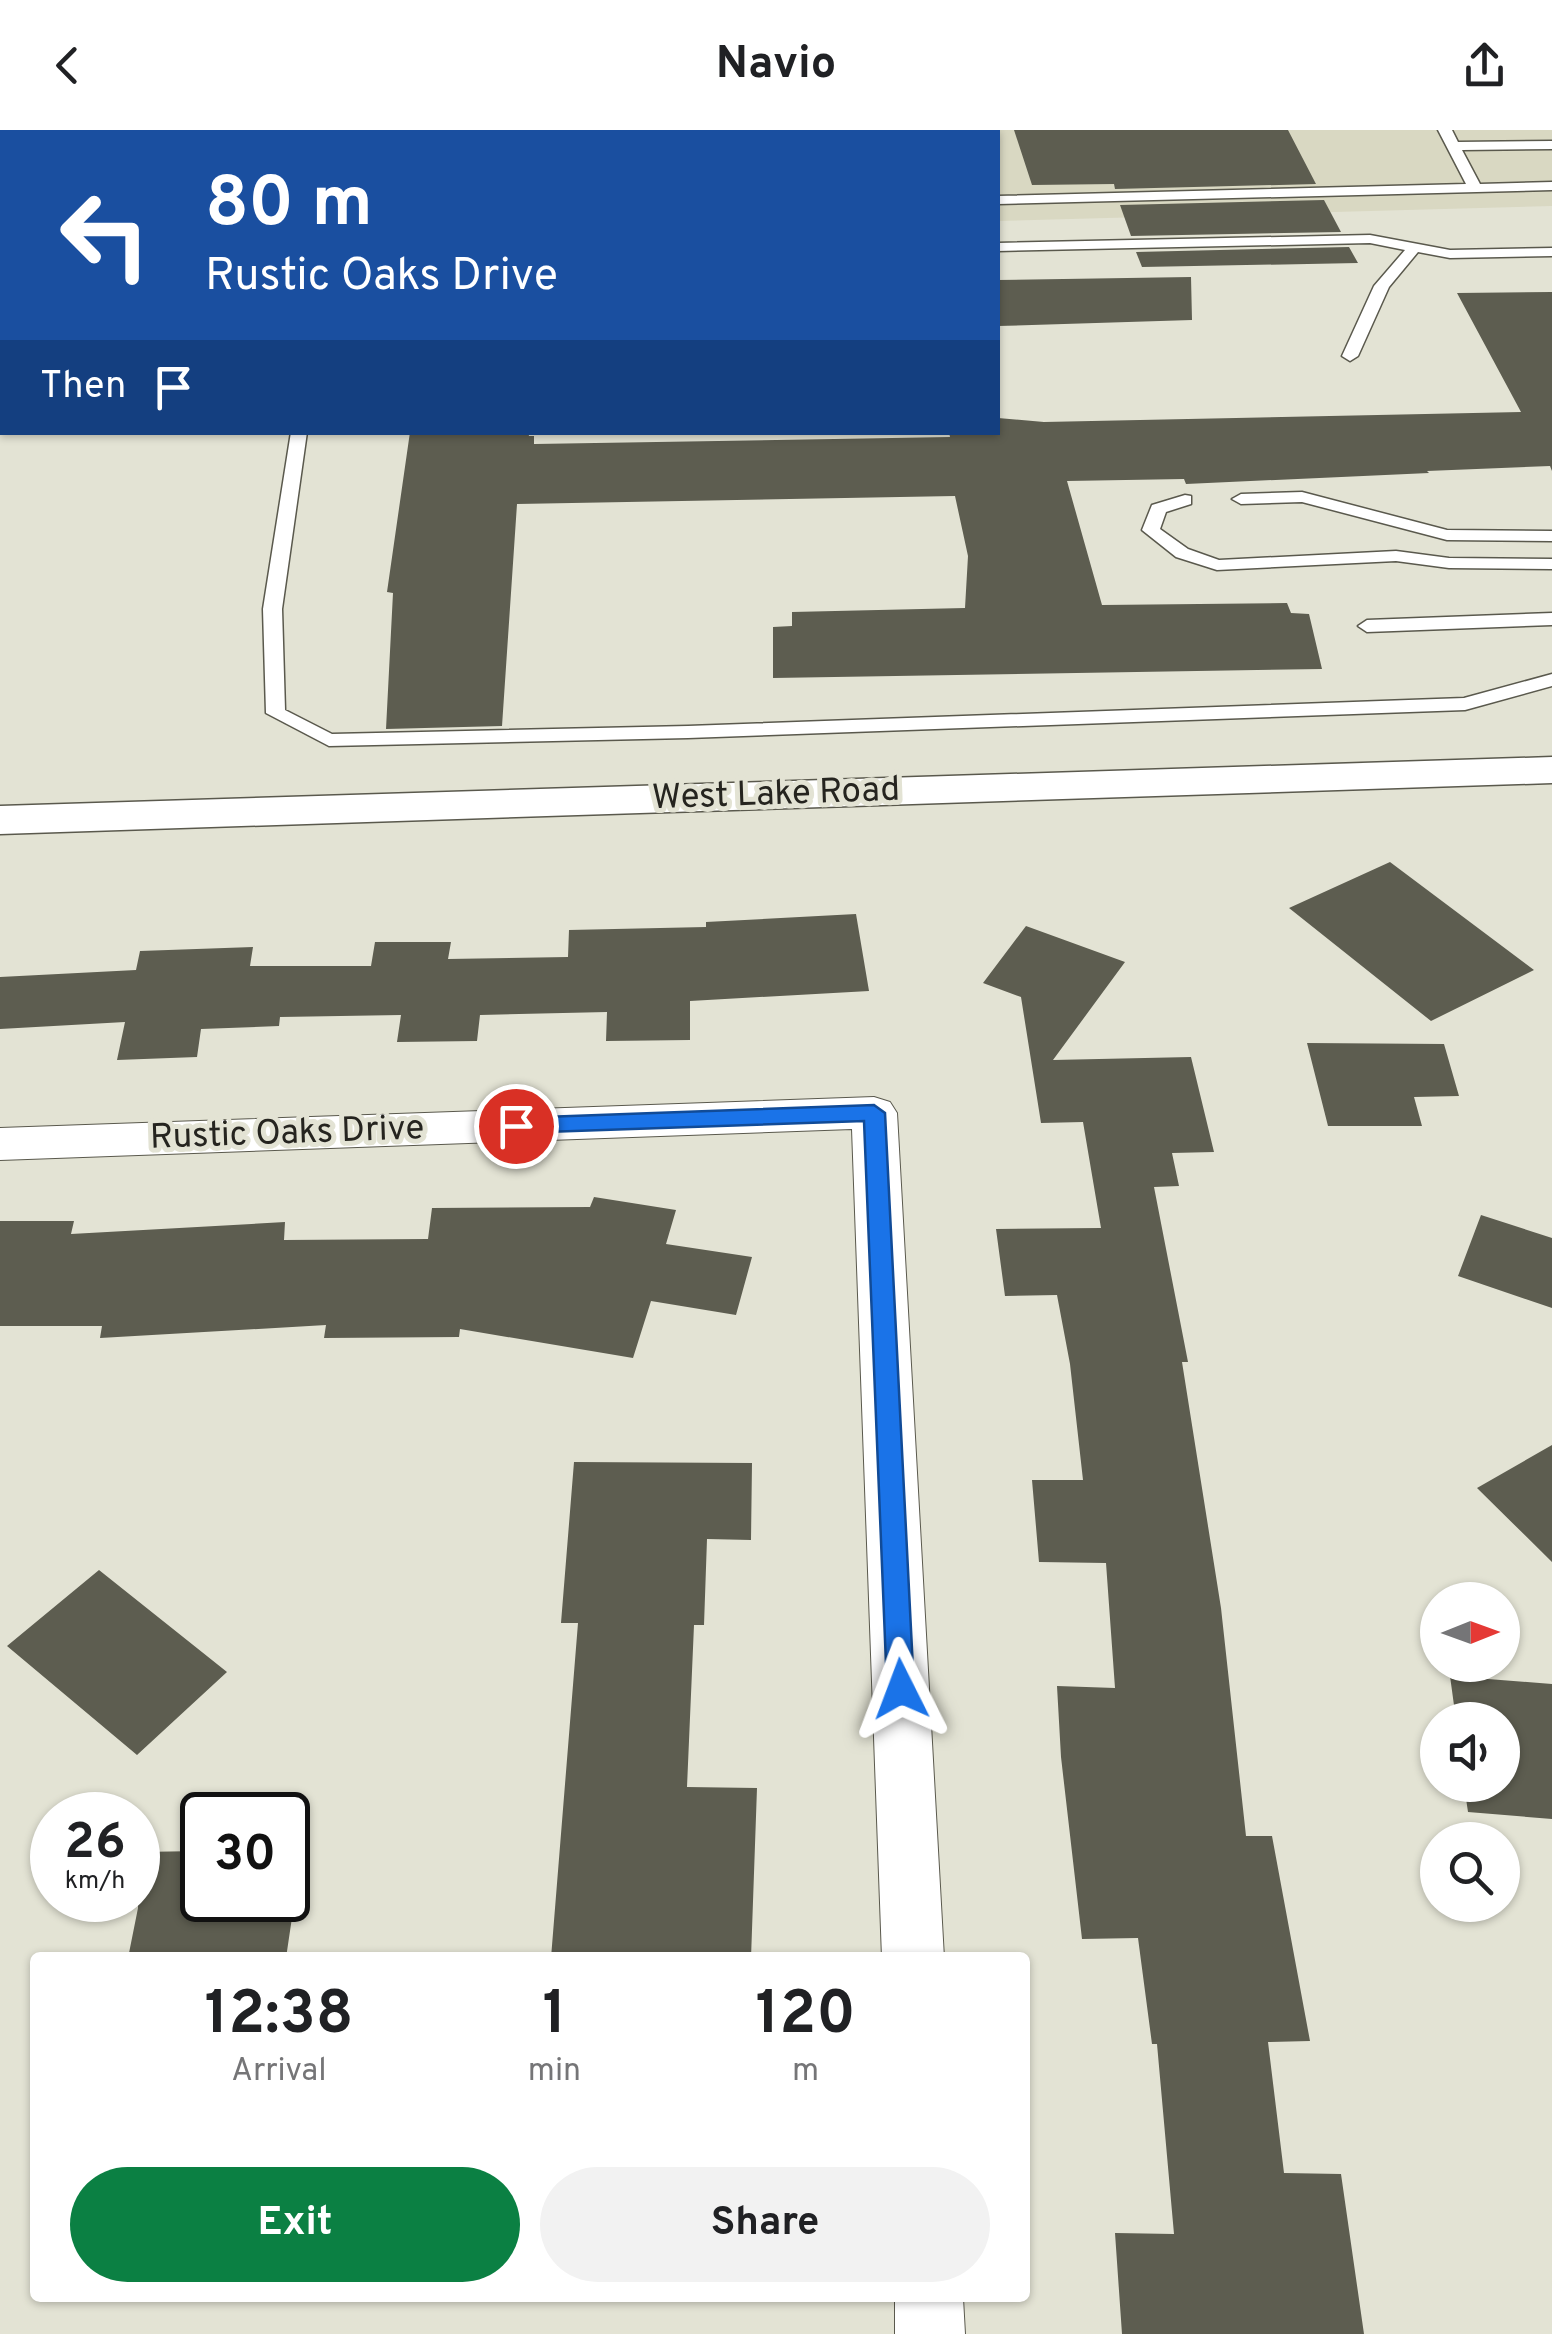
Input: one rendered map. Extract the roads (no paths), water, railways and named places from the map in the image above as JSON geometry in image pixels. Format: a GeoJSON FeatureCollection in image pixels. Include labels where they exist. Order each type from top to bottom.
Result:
{"type":"FeatureCollection","features":[{"type":"Feature","properties":{"kind":"street","name":"West Lake Road"},"geometry":{"type":"LineString","coordinates":[[0,820],[1552,770]]}},
{"type":"Feature","properties":{"kind":"street","name":"Rustic Oaks Drive"},"geometry":{"type":"LineString","coordinates":[[0,1144],[874,1113],[913,1952]]}},
{"type":"Feature","properties":{"kind":"street"},"geometry":{"type":"LineString","coordinates":[[929,2302],[930,2334]]}},
{"type":"Feature","properties":{"kind":"lane"},"geometry":{"type":"LineString","coordinates":[[1445,130],[1475,188]]}},
{"type":"Feature","properties":{"kind":"lane"},"geometry":{"type":"LineString","coordinates":[[1454,146],[1552,145]]}},
{"type":"Feature","properties":{"kind":"lane"},"geometry":{"type":"LineString","coordinates":[[1000,200],[1552,186]]}},
{"type":"Feature","properties":{"kind":"lane"},"geometry":{"type":"LineString","coordinates":[[1000,247],[1370,239],[1450,254],[1552,252]]}},
{"type":"Feature","properties":{"kind":"lane"},"geometry":{"type":"LineString","coordinates":[[1350,356],[1382,286],[1415,248]]}},
{"type":"Feature","properties":{"kind":"lane"},"geometry":{"type":"LineString","coordinates":[[299,435],[282,528],[270,675],[276,713],[328,740],[688,732],[1465,704],[1552,680]]}},
{"type":"Feature","properties":{"kind":"lane"},"geometry":{"type":"LineString","coordinates":[[1240,499],[1302,497],[1447,534],[1552,536]]}},
{"type":"Feature","properties":{"kind":"lane"},"geometry":{"type":"LineString","coordinates":[[1185,500],[1158,509],[1152,530],[1182,553],[1217,565],[1396,556],[1449,563],[1552,564]]}},
{"type":"Feature","properties":{"kind":"lane"},"geometry":{"type":"LineString","coordinates":[[1368,626],[1552,619]]}}]}
